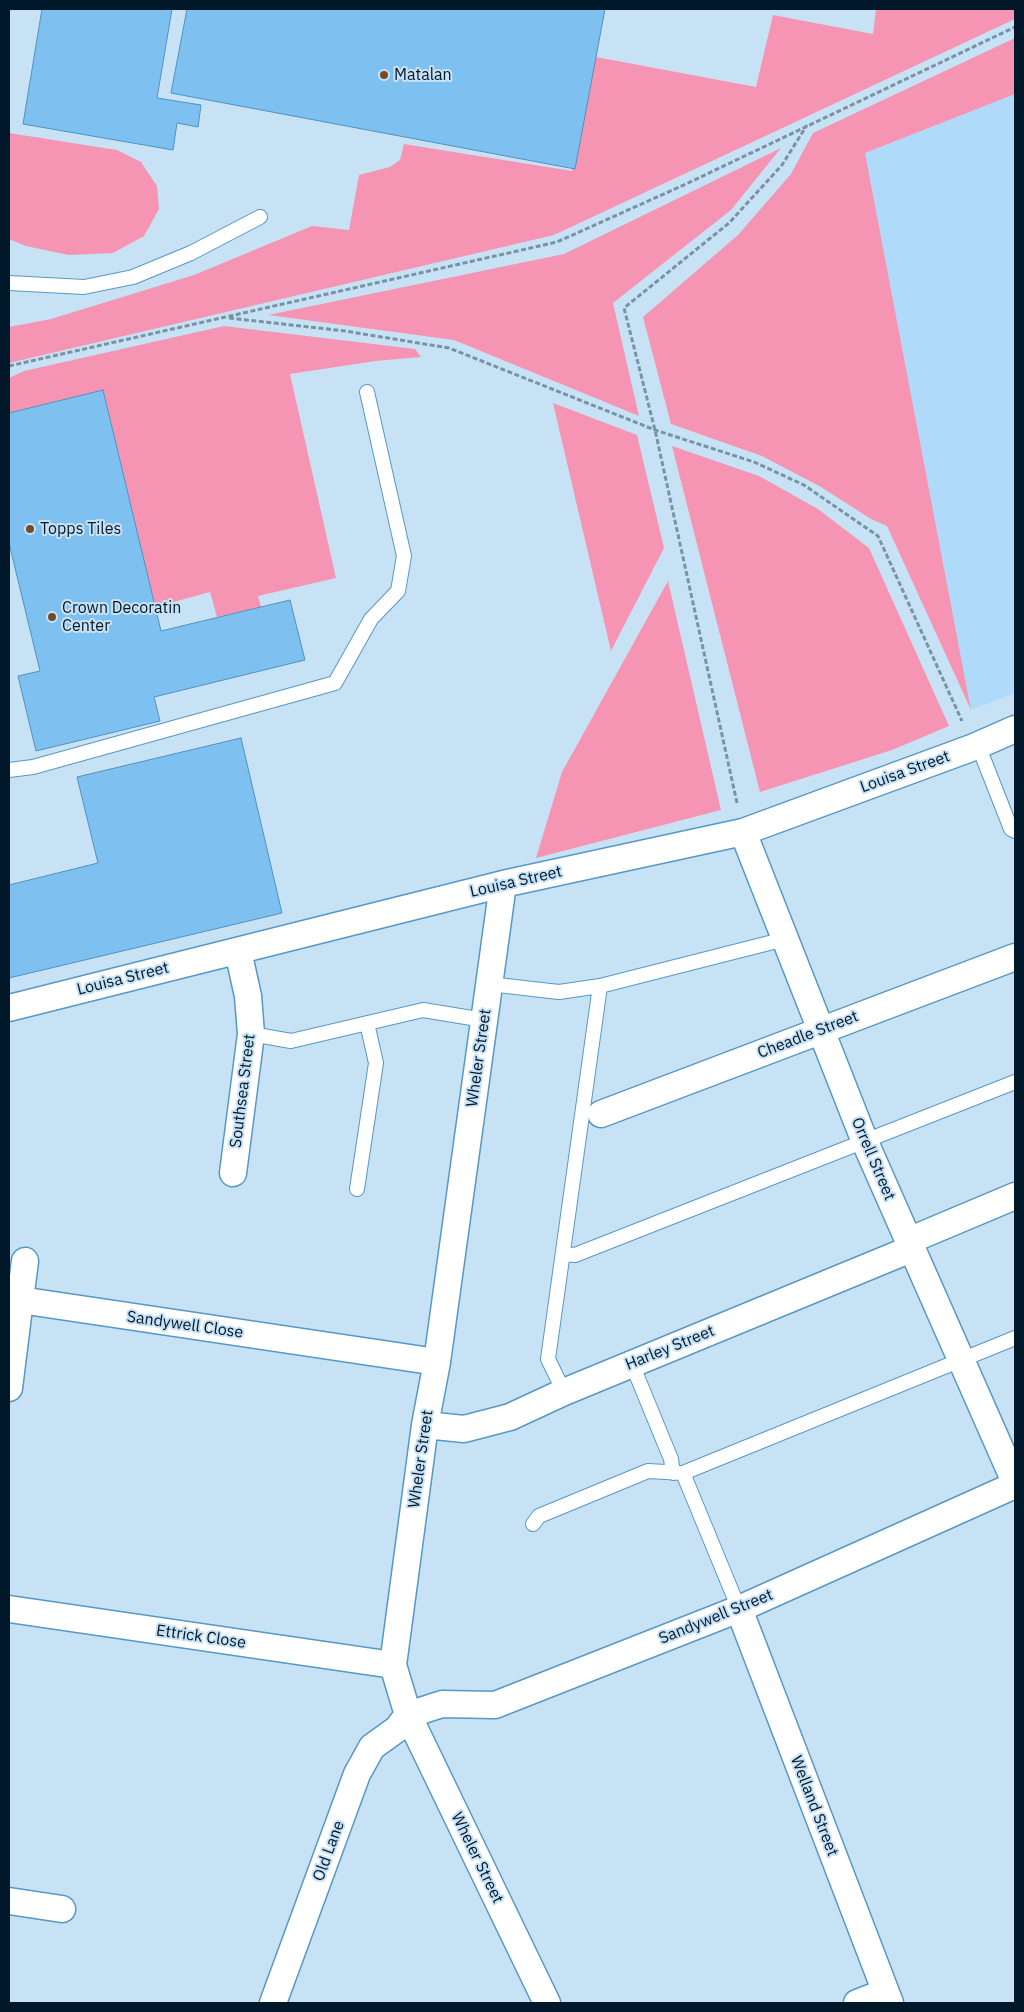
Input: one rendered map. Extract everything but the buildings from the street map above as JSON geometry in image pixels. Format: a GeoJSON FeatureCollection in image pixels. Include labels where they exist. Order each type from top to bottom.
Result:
{"type":"FeatureCollection","features":[{"type":"Feature","properties":{"kind":"street","name":"Louisa Street"},"geometry":{"type":"LineString","coordinates":[[9,1008],[503,884],[744,832],[976,746],[1015,729]]}},
{"type":"Feature","properties":{"kind":"street","name":"Orrell Street"},"geometry":{"type":"LineString","coordinates":[[744,832],[865,1142],[1015,1482]]}},
{"type":"Feature","properties":{"kind":"street","name":"Wheler Street"},"geometry":{"type":"LineString","coordinates":[[503,884],[438,1362],[426,1425],[393,1665],[408,1715],[547,2003]]}},
{"type":"Feature","properties":{"kind":"street","name":"Southsea Street"},"geometry":{"type":"LineString","coordinates":[[233,1173],[251,1034],[248,996],[238,951]]}},
{"type":"Feature","properties":{"kind":"street","name":"Cheadle Street"},"geometry":{"type":"LineString","coordinates":[[592,1114],[1015,957]]}},
{"type":"Feature","properties":{"kind":"street","name":"Harley Street"},"geometry":{"type":"LineString","coordinates":[[426,1425],[464,1429],[510,1417],[564,1392],[910,1246],[1015,1196]]}},
{"type":"Feature","properties":{"kind":"street"},"geometry":{"type":"LineString","coordinates":[[9,1388],[25,1261]]}},
{"type":"Feature","properties":{"kind":"street","name":"Sandywell Close"},"geometry":{"type":"LineString","coordinates":[[20,1300],[438,1362]]}},
{"type":"Feature","properties":{"kind":"street","name":"Sandywell Street"},"geometry":{"type":"LineString","coordinates":[[408,1715],[442,1704],[495,1705],[739,1609],[1015,1485]]}},
{"type":"Feature","properties":{"kind":"street","name":"Ettrick Close"},"geometry":{"type":"LineString","coordinates":[[9,1609],[393,1665]]}},
{"type":"Feature","properties":{"kind":"street","name":"Welland Street"},"geometry":{"type":"LineString","coordinates":[[739,1609],[887,1998]]}},
{"type":"Feature","properties":{"kind":"street","name":"Old Lane"},"geometry":{"type":"LineString","coordinates":[[273,2003],[357,1774],[372,1747],[397,1729],[408,1715]]}},
{"type":"Feature","properties":{"kind":"street"},"geometry":{"type":"LineString","coordinates":[[9,1901],[62,1909]]}},
{"type":"Feature","properties":{"kind":"street"},"geometry":{"type":"LineString","coordinates":[[857,2003],[887,1998]]}},
{"type":"Feature","properties":{"kind":"lane"},"geometry":{"type":"LineString","coordinates":[[9,283],[84,287],[133,277],[191,253],[260,217]]}},
{"type":"Feature","properties":{"kind":"lane"},"geometry":{"type":"LineString","coordinates":[[9,770],[42,764],[335,683],[371,619],[398,591],[404,556],[367,392]]}},
{"type":"Feature","properties":{"kind":"lane"},"geometry":{"type":"LineString","coordinates":[[976,746],[1011,829],[1015,831]]}},
{"type":"Feature","properties":{"kind":"lane"},"geometry":{"type":"LineString","coordinates":[[489,984],[559,992],[600,986],[785,939]]}},
{"type":"Feature","properties":{"kind":"lane"},"geometry":{"type":"LineString","coordinates":[[564,1392],[548,1359],[563,1254],[592,1114],[600,986]]}},
{"type":"Feature","properties":{"kind":"lane"},"geometry":{"type":"LineString","coordinates":[[251,1034],[291,1041],[423,1010],[484,1020]]}},
{"type":"Feature","properties":{"kind":"lane"},"geometry":{"type":"LineString","coordinates":[[357,1189],[376,1063],[367,1023]]}},
{"type":"Feature","properties":{"kind":"lane"},"geometry":{"type":"LineString","coordinates":[[563,1254],[575,1255],[1015,1082]]}},
{"type":"Feature","properties":{"kind":"lane"},"geometry":{"type":"LineString","coordinates":[[533,1524],[539,1516],[648,1471],[678,1473],[1015,1338]]}},
{"type":"Feature","properties":{"kind":"lane"},"geometry":{"type":"LineString","coordinates":[[632,1364],[671,1459],[739,1609]]}},
{"type":"Feature","properties":{"kind":"path"},"geometry":{"type":"LineString","coordinates":[[9,366],[557,242],[686,184],[808,124],[1015,27]]}},
{"type":"Feature","properties":{"kind":"path"},"geometry":{"type":"LineString","coordinates":[[744,832],[655,430],[624,308],[729,223],[782,165],[808,124]]}},
{"type":"Feature","properties":{"kind":"path"},"geometry":{"type":"LineString","coordinates":[[225,318],[345,330],[449,348],[655,430],[754,462],[804,485],[878,536],[976,746]]}},
{"type":"Feature","properties":{"kind":"shaded area"},"geometry":{"type":"Polygon","coordinates":[[[876,9],[1015,9],[1015,19],[554,235],[9,363],[9,327],[51,319],[194,275],[312,226],[349,230],[359,175],[390,167],[400,160],[404,144],[572,171],[596,57],[756,87],[773,15],[873,34],[876,9]]]}},
{"type":"Feature","properties":{"kind":"shaded area"},"geometry":{"type":"Polygon","coordinates":[[[1015,38],[1015,94],[865,153],[971,710],[887,526],[871,519],[821,487],[762,456],[671,424],[643,317],[738,235],[791,174],[813,133],[1015,38]]]}},
{"type":"Feature","properties":{"kind":"shaded area"},"geometry":{"type":"Polygon","coordinates":[[[1015,94],[1015,693],[971,710],[865,153],[1015,94]]]}},
{"type":"Feature","properties":{"kind":"shaded area"},"geometry":{"type":"Polygon","coordinates":[[[9,133],[117,150],[141,162],[157,186],[159,209],[144,236],[113,253],[69,255],[26,246],[9,239],[9,133]]]}},
{"type":"Feature","properties":{"kind":"shaded area"},"geometry":{"type":"Polygon","coordinates":[[[781,148],[731,210],[613,303],[639,416],[454,340],[268,315],[564,254],[781,148]]]}},
{"type":"Feature","properties":{"kind":"shaded area"},"geometry":{"type":"Polygon","coordinates":[[[224,326],[415,349],[421,357],[375,361],[290,374],[336,578],[258,596],[261,607],[217,617],[210,592],[155,607],[103,390],[9,413],[9,378],[24,371],[224,326]]]}},
{"type":"Feature","properties":{"kind":"shaded area"},"geometry":{"type":"Polygon","coordinates":[[[553,403],[637,435],[664,548],[611,651],[553,403]]]}},
{"type":"Feature","properties":{"kind":"shaded area"},"geometry":{"type":"Polygon","coordinates":[[[672,446],[759,476],[818,509],[869,548],[949,726],[892,750],[760,792],[672,446]]]}},
{"type":"Feature","properties":{"kind":"shaded area"},"geometry":{"type":"Polygon","coordinates":[[[668,581],[721,810],[536,858],[562,772],[668,581]]]}},
{"type":"Feature","properties":{"kind":"place","name":"Matalan"},"geometry":{"type":"Point","coordinates":[384,75]}},
{"type":"Feature","properties":{"kind":"place","name":"Topps Tiles"},"geometry":{"type":"Point","coordinates":[30,529]}},
{"type":"Feature","properties":{"kind":"place","name":"Crown Decoratin Center"},"geometry":{"type":"Point","coordinates":[52,617]}}]}
